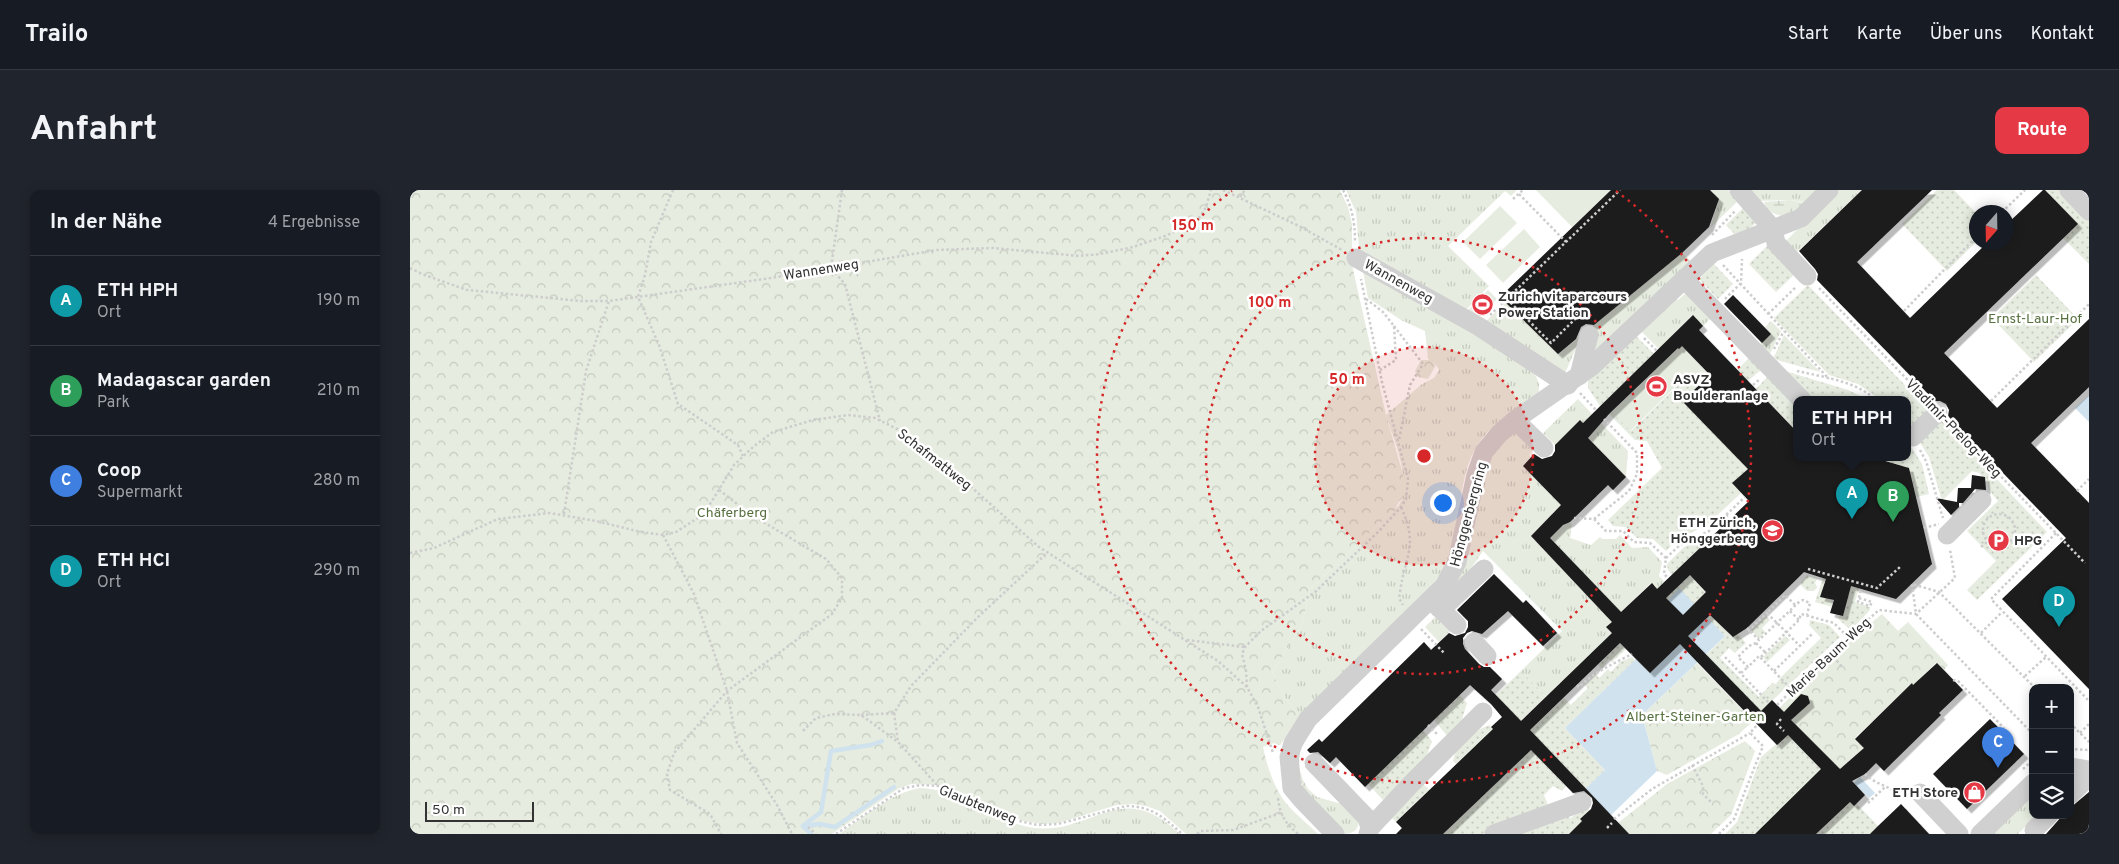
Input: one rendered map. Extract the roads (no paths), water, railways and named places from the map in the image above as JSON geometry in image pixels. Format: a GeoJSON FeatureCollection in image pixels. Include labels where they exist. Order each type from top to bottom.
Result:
{"type":"FeatureCollection","features":[{"type":"Feature","properties":{"kind":"street","name":"Hönggerbergring"},"geometry":{"type":"LineString","coordinates":[[1335,834],[1292,788],[1289,757],[1292,743],[1308,719],[1435,603],[1457,562],[1476,475],[1484,452],[1515,420],[1577,385],[1684,280],[1710,245],[1743,240],[1801,218],[1830,190]]}},
{"type":"Feature","properties":{"kind":"street"},"geometry":{"type":"LineString","coordinates":[[2069,190],[2089,211]]}},
{"type":"Feature","properties":{"kind":"street"},"geometry":{"type":"LineString","coordinates":[[1742,195],[1773,229],[1776,243],[1807,276]]}},
{"type":"Feature","properties":{"kind":"street","name":"Wannenweg"},"geometry":{"type":"LineString","coordinates":[[1356,258],[1478,326],[1577,385]]}},
{"type":"Feature","properties":{"kind":"street"},"geometry":{"type":"LineString","coordinates":[[1684,280],[1714,310],[1764,370],[1797,396]]}},
{"type":"Feature","properties":{"kind":"street"},"geometry":{"type":"LineString","coordinates":[[1577,385],[1589,335]]}},
{"type":"Feature","properties":{"kind":"street"},"geometry":{"type":"LineString","coordinates":[[1912,437],[1938,412]]}},
{"type":"Feature","properties":{"kind":"street"},"geometry":{"type":"LineString","coordinates":[[1515,420],[1544,448]]}},
{"type":"Feature","properties":{"kind":"street"},"geometry":{"type":"LineString","coordinates":[[1945,535],[1982,500]]}},
{"type":"Feature","properties":{"kind":"street"},"geometry":{"type":"LineString","coordinates":[[1435,603],[1448,604],[1484,569]]}},
{"type":"Feature","properties":{"kind":"street"},"geometry":{"type":"LineString","coordinates":[[1435,603],[1457,625]]}},
{"type":"Feature","properties":{"kind":"street"},"geometry":{"type":"LineString","coordinates":[[1369,831],[1411,784],[1483,712]]}},
{"type":"Feature","properties":{"kind":"street"},"geometry":{"type":"LineString","coordinates":[[1314,763],[1367,818],[1369,831]]}},
{"type":"Feature","properties":{"kind":"street"},"geometry":{"type":"LineString","coordinates":[[2074,768],[2089,770]]}},
{"type":"Feature","properties":{"kind":"street"},"geometry":{"type":"LineString","coordinates":[[2074,791],[2089,777]]}},
{"type":"Feature","properties":{"kind":"street"},"geometry":{"type":"LineString","coordinates":[[1980,834],[2029,787]]}},
{"type":"Feature","properties":{"kind":"street"},"geometry":{"type":"LineString","coordinates":[[1920,793],[1959,834]]}},
{"type":"Feature","properties":{"kind":"street"},"geometry":{"type":"LineString","coordinates":[[1494,834],[1582,802]]}},
{"type":"Feature","properties":{"kind":"street"},"geometry":{"type":"LineString","coordinates":[[2034,830],[2044,819]]}},
{"type":"Feature","properties":{"kind":"water"},"geometry":{"type":"Polygon","coordinates":[[[2089,395],[2089,422],[2075,408],[2089,395]]]}},
{"type":"Feature","properties":{"kind":"water"},"geometry":{"type":"Polygon","coordinates":[[[1679,588],[1725,636],[1642,715],[1657,771],[1611,815],[1585,789],[1605,770],[1565,728],[1636,659],[1650,673],[1695,629],[1668,600],[1679,588]]]}},
{"type":"Feature","properties":{"kind":"water"},"geometry":{"type":"Polygon","coordinates":[[[1860,777],[1875,793],[1869,798],[1854,783],[1860,777]]]}},
{"type":"Feature","properties":{"kind":"waterway"},"geometry":{"type":"LineString","coordinates":[[803,826],[821,812],[831,751],[871,745],[882,741]]}},
{"type":"Feature","properties":{"kind":"waterway"},"geometry":{"type":"LineString","coordinates":[[805,826],[819,824],[835,827],[894,787]]}},
{"type":"Feature","properties":{"kind":"waterway"},"geometry":{"type":"LineString","coordinates":[[803,826],[811,834]]}},
{"type":"Feature","properties":{"kind":"place","name":"Zurich vitaparcours Power Station"},"geometry":{"type":"Point","coordinates":[1482,304]}},
{"type":"Feature","properties":{"kind":"place","name":"ASVZ Boulderanlage"},"geometry":{"type":"Point","coordinates":[1657,387]}},
{"type":"Feature","properties":{"kind":"place","name":"ETH HPH"},"geometry":{"type":"Point","coordinates":[1852,519]}},
{"type":"Feature","properties":{"kind":"place","name":"Madagascar garden"},"geometry":{"type":"Point","coordinates":[1893,522]}},
{"type":"Feature","properties":{"kind":"place","name":"ETH Zürich, Hönggerberg"},"geometry":{"type":"Point","coordinates":[1772,530]}},
{"type":"Feature","properties":{"kind":"place","name":"HPG"},"geometry":{"type":"Point","coordinates":[1998,540]}},
{"type":"Feature","properties":{"kind":"place","name":"ETH HCI"},"geometry":{"type":"Point","coordinates":[2059,627]}},
{"type":"Feature","properties":{"kind":"place","name":"Coop"},"geometry":{"type":"Point","coordinates":[1998,768]}},
{"type":"Feature","properties":{"kind":"place","name":"ETH Store"},"geometry":{"type":"Point","coordinates":[1974,792]}},
{"type":"Feature","properties":{"kind":"park label","name":"Ernst-Laur-Hof"},"geometry":{"type":"Point","coordinates":[2035,318]}},
{"type":"Feature","properties":{"kind":"park label","name":"Chäferberg"},"geometry":{"type":"Point","coordinates":[732,512]}},
{"type":"Feature","properties":{"kind":"park label","name":"Albert-Steiner-Garten"},"geometry":{"type":"Point","coordinates":[1695,716]}}]}
